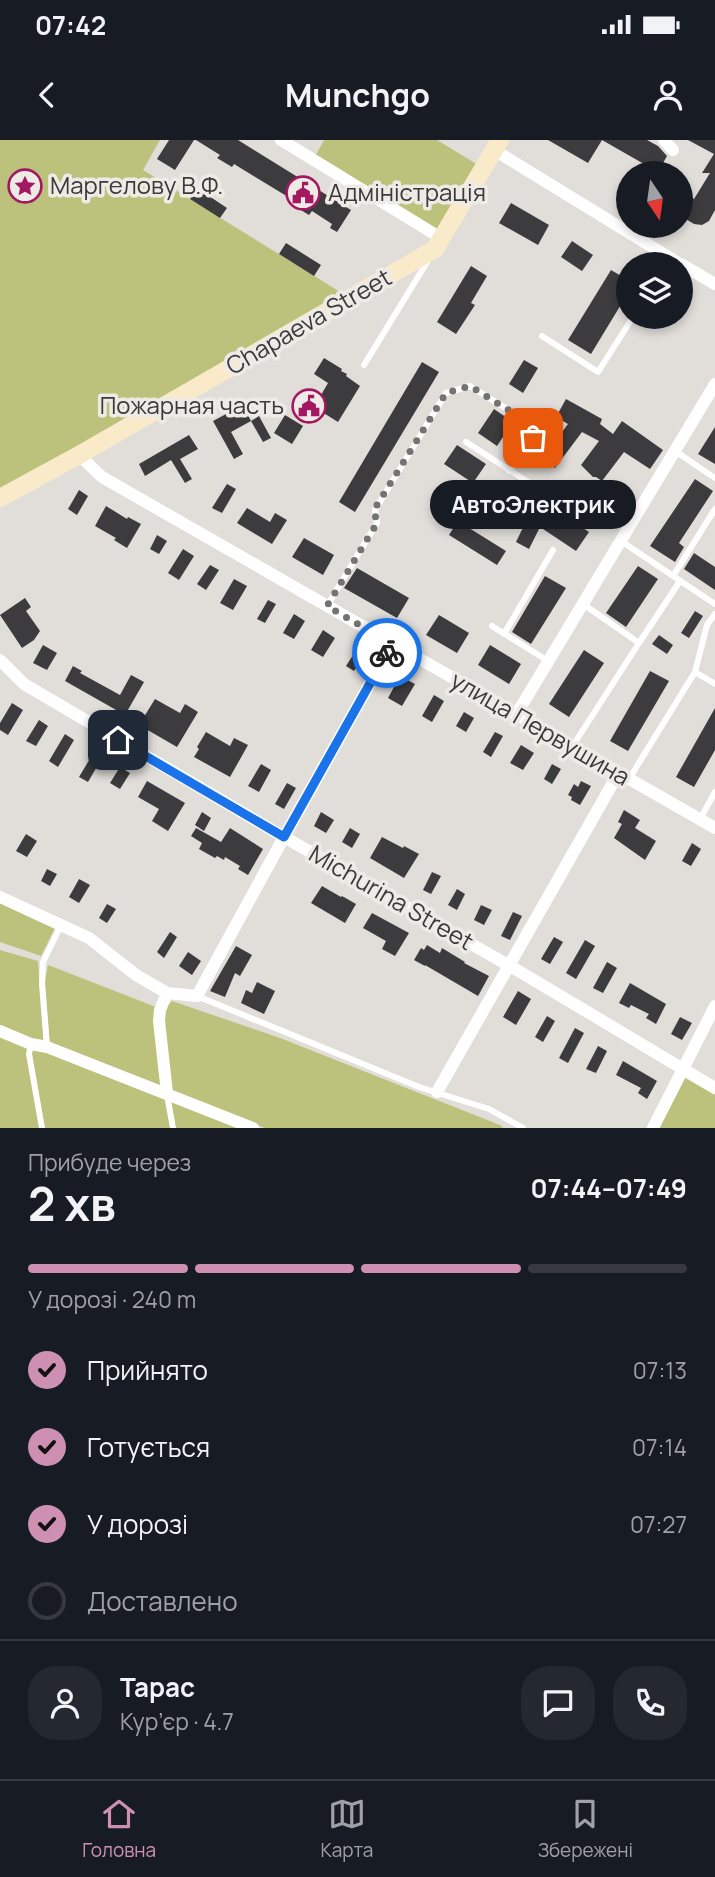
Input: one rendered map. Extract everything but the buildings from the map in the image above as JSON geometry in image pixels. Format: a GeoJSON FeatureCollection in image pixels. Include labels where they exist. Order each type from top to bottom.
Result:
{"type":"FeatureCollection","features":[{"type":"Feature","properties":{"kind":"main road","name":"Chapaeva Street"},"geometry":{"type":"LineString","coordinates":[[0,498],[79,455],[438,243],[491,143]]}},
{"type":"Feature","properties":{"kind":"street"},"geometry":{"type":"LineString","coordinates":[[281,140],[438,243]]}},
{"type":"Feature","properties":{"kind":"street"},"geometry":{"type":"LineString","coordinates":[[491,143],[657,252]]}},
{"type":"Feature","properties":{"kind":"street"},"geometry":{"type":"LineString","coordinates":[[693,273],[715,284]]}},
{"type":"Feature","properties":{"kind":"street"},"geometry":{"type":"LineString","coordinates":[[516,715],[715,384]]}},
{"type":"Feature","properties":{"kind":"street","name":"улица Первушина"},"geometry":{"type":"LineString","coordinates":[[79,455],[102,477],[715,828]]}},
{"type":"Feature","properties":{"kind":"street"},"geometry":{"type":"LineString","coordinates":[[0,897],[89,938],[136,975],[167,993],[197,996],[392,644]]}},
{"type":"Feature","properties":{"kind":"street","name":"Michurina Street"},"geometry":{"type":"LineString","coordinates":[[0,660],[24,684],[715,1088]]}},
{"type":"Feature","properties":{"kind":"street"},"geometry":{"type":"LineString","coordinates":[[437,1092],[623,777]]}},
{"type":"Feature","properties":{"kind":"street"},"geometry":{"type":"LineString","coordinates":[[167,993],[159,1021],[167,1093]]}},
{"type":"Feature","properties":{"kind":"street"},"geometry":{"type":"LineString","coordinates":[[653,1128],[715,1006]]}},
{"type":"Feature","properties":{"kind":"street"},"geometry":{"type":"LineString","coordinates":[[0,1031],[253,1128]]}},
{"type":"Feature","properties":{"kind":"lane"},"geometry":{"type":"LineString","coordinates":[[363,365],[438,243]]}},
{"type":"Feature","properties":{"kind":"lane"},"geometry":{"type":"LineString","coordinates":[[542,336],[598,372],[625,329]]}},
{"type":"Feature","properties":{"kind":"lane"},"geometry":{"type":"LineString","coordinates":[[327,606],[377,523],[374,510],[446,393],[470,386],[526,421],[533,438],[509,471]]}},
{"type":"Feature","properties":{"kind":"lane"},"geometry":{"type":"LineString","coordinates":[[466,442],[538,489]]}},
{"type":"Feature","properties":{"kind":"lane"},"geometry":{"type":"LineString","coordinates":[[675,451],[715,478]]}},
{"type":"Feature","properties":{"kind":"lane"},"geometry":{"type":"LineString","coordinates":[[673,576],[715,509]]}},
{"type":"Feature","properties":{"kind":"lane"},"geometry":{"type":"LineString","coordinates":[[621,541],[715,604]]}},
{"type":"Feature","properties":{"kind":"lane"},"geometry":{"type":"LineString","coordinates":[[504,634],[553,550]]}},
{"type":"Feature","properties":{"kind":"lane"},"geometry":{"type":"LineString","coordinates":[[572,748],[680,581]]}},
{"type":"Feature","properties":{"kind":"lane"},"geometry":{"type":"LineString","coordinates":[[583,604],[639,643]]}},
{"type":"Feature","properties":{"kind":"lane"},"geometry":{"type":"LineString","coordinates":[[623,777],[695,672],[707,625],[715,614]]}},
{"type":"Feature","properties":{"kind":"lane"},"geometry":{"type":"LineString","coordinates":[[492,626],[548,661]]}},
{"type":"Feature","properties":{"kind":"lane"},"geometry":{"type":"LineString","coordinates":[[695,672],[715,684]]}},
{"type":"Feature","properties":{"kind":"lane"},"geometry":{"type":"LineString","coordinates":[[699,819],[715,792]]}},
{"type":"Feature","properties":{"kind":"lane"},"geometry":{"type":"LineString","coordinates":[[47,1047],[43,961],[61,925]]}},
{"type":"Feature","properties":{"kind":"lane"},"geometry":{"type":"LineString","coordinates":[[197,996],[419,1087],[489,1109],[523,1128]]}},
{"type":"Feature","properties":{"kind":"lane"},"geometry":{"type":"LineString","coordinates":[[30,1044],[29,1054],[42,1128]]}},
{"type":"Feature","properties":{"kind":"lane"},"geometry":{"type":"LineString","coordinates":[[167,1093],[173,1128]]}},
{"type":"Feature","properties":{"kind":"green space"},"geometry":{"type":"Polygon","coordinates":[[[0,140],[160,140],[143,170],[345,295],[0,491],[0,140]]]}},
{"type":"Feature","properties":{"kind":"green space"},"geometry":{"type":"Polygon","coordinates":[[[324,140],[437,140],[483,168],[441,238],[313,160],[324,140]]]}},
{"type":"Feature","properties":{"kind":"green space"},"geometry":{"type":"Polygon","coordinates":[[[0,902],[55,928],[41,956],[0,942],[0,902]]]}},
{"type":"Feature","properties":{"kind":"green space"},"geometry":{"type":"Polygon","coordinates":[[[0,950],[38,961],[44,1045],[0,1027],[0,950]]]}},
{"type":"Feature","properties":{"kind":"green space"},"geometry":{"type":"Polygon","coordinates":[[[48,965],[156,1007],[162,1081],[160,1087],[50,1046],[45,981],[48,965]]]}},
{"type":"Feature","properties":{"kind":"green space"},"geometry":{"type":"Polygon","coordinates":[[[172,1001],[280,1038],[503,1128],[265,1128],[170,1091],[163,1010],[172,1001]]]}},
{"type":"Feature","properties":{"kind":"green space"},"geometry":{"type":"Polygon","coordinates":[[[0,1034],[237,1128],[0,1128],[0,1034]]]}},
{"type":"Feature","properties":{"kind":"green space"},"geometry":{"type":"Polygon","coordinates":[[[685,1078],[715,1095],[715,1128],[659,1128],[685,1078]]]}},
{"type":"Feature","properties":{"kind":"way so far"},"geometry":{"type":"LineString","coordinates":[[387,653],[392,644],[327,606],[377,523],[374,510],[446,393],[470,386],[526,421],[533,438]]}},
{"type":"Feature","properties":{"kind":"place","name":"Маргелову В.Ф."},"geometry":{"type":"Point","coordinates":[25,186]}},
{"type":"Feature","properties":{"kind":"place","name":"Адміністрація"},"geometry":{"type":"Point","coordinates":[303,193]}},
{"type":"Feature","properties":{"kind":"place","name":"Пожарная часть"},"geometry":{"type":"Point","coordinates":[309,406]}},
{"type":"Feature","properties":{"kind":"place","name":"АвтоЭлектрик"},"geometry":{"type":"Point","coordinates":[533,438]}},
{"type":"Feature","properties":{"kind":"route"},"geometry":{"type":"LineString","coordinates":[[118,740],[284,837],[387,653]]}}]}
